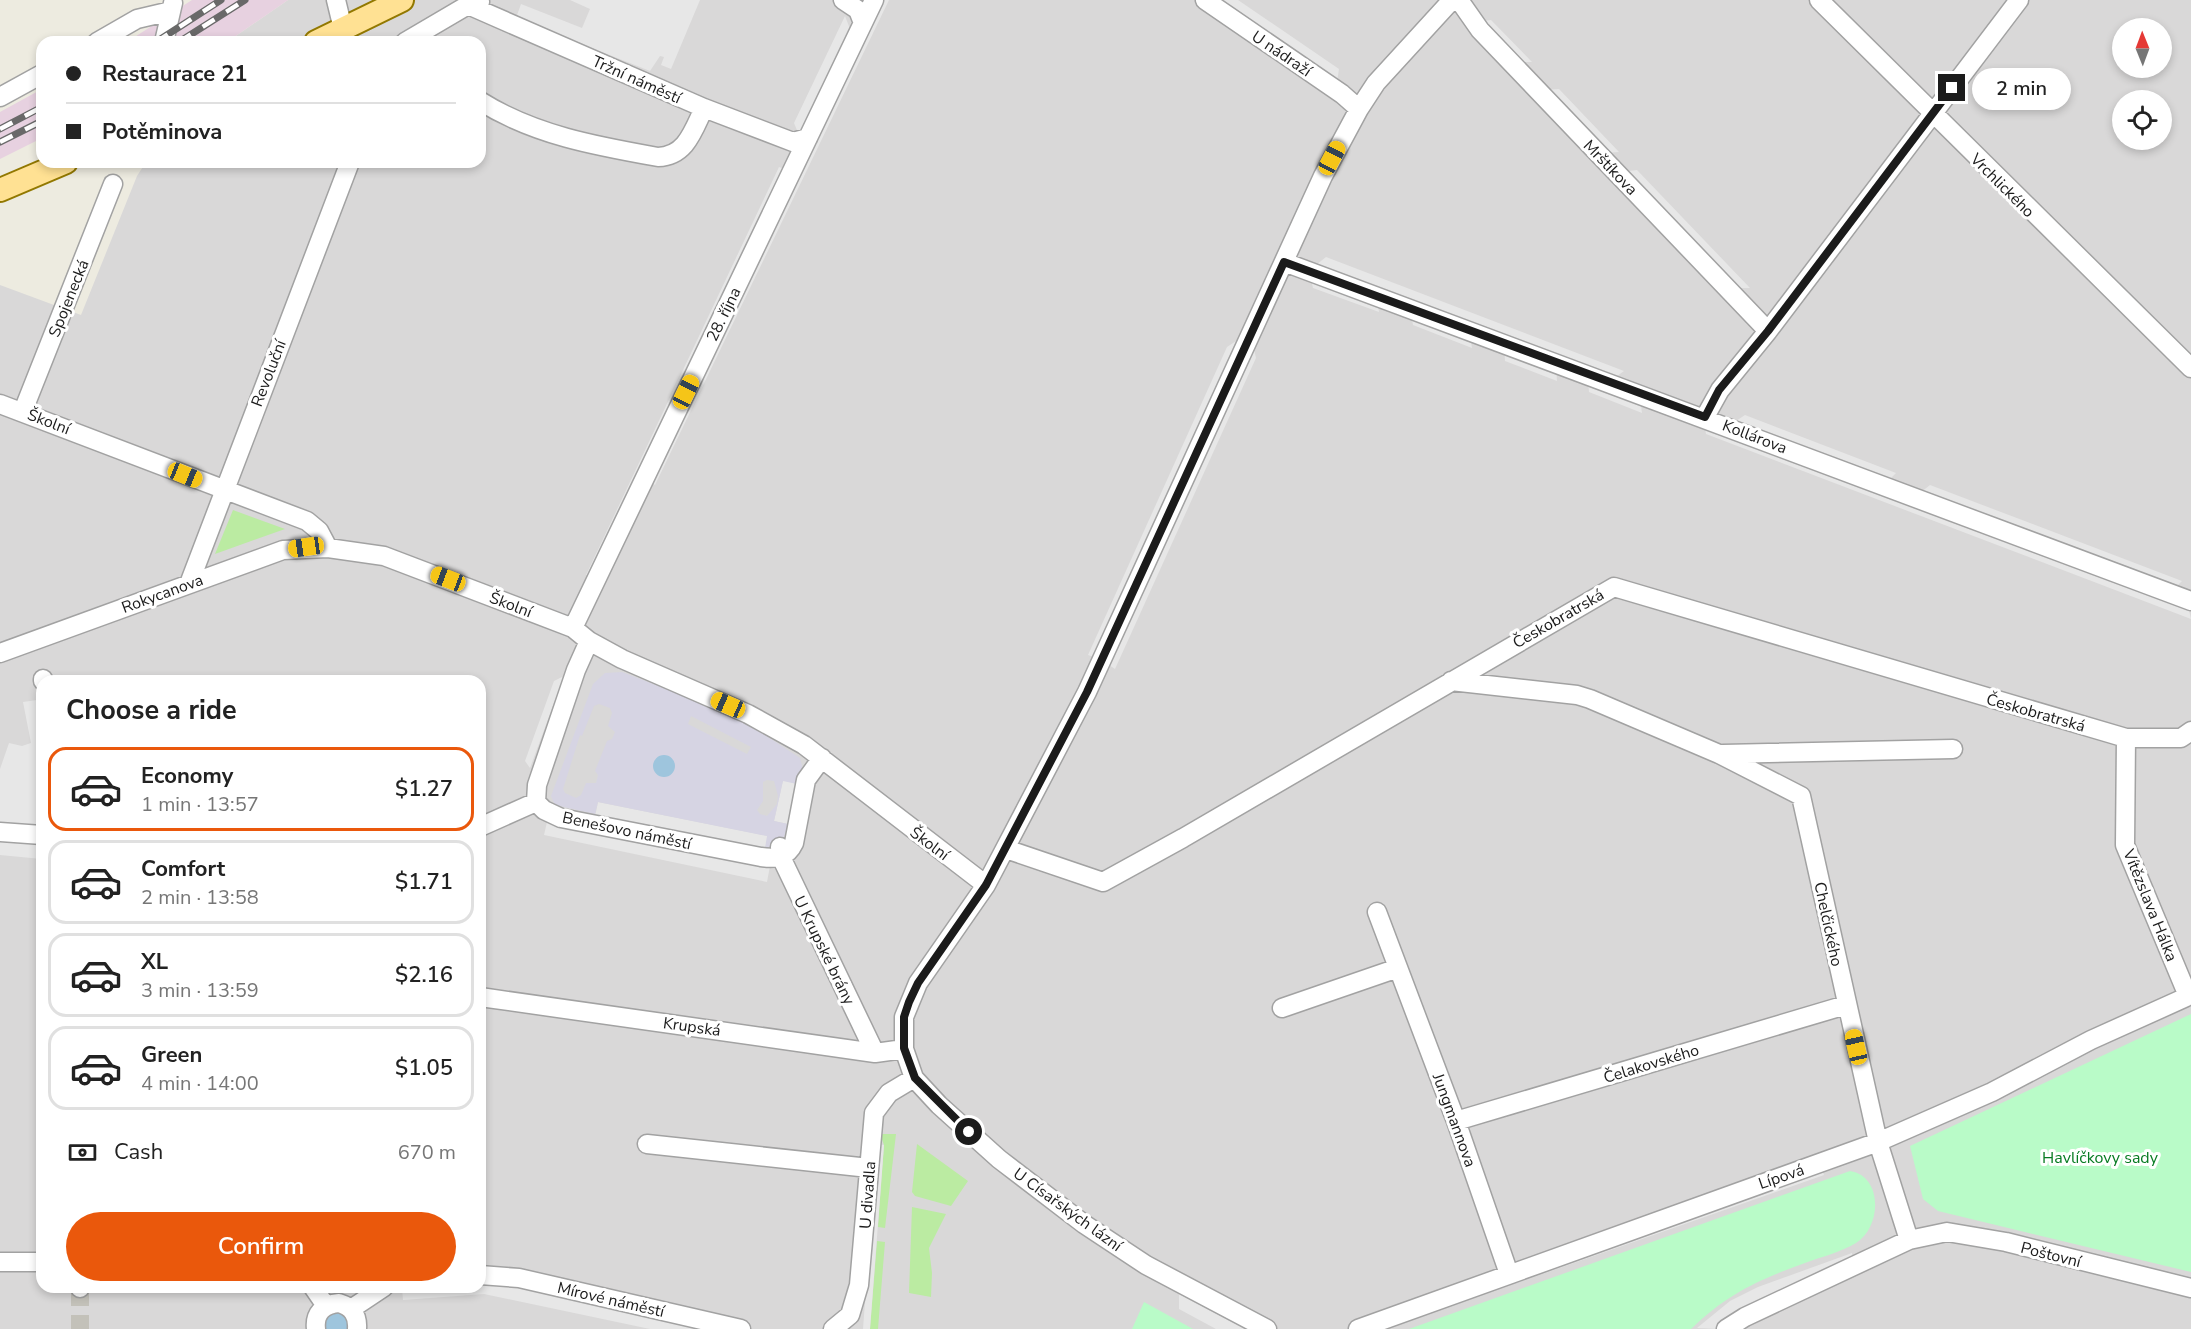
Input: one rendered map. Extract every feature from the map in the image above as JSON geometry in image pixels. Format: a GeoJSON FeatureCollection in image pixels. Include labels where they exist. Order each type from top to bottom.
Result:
{"type":"FeatureCollection","features":[{"type":"Feature","properties":{"kind":"main road"},"geometry":{"type":"LineString","coordinates":[[328,36],[402,0]]}},
{"type":"Feature","properties":{"kind":"main road"},"geometry":{"type":"LineString","coordinates":[[0,190],[52,168]]}},
{"type":"Feature","properties":{"kind":"street"},"geometry":{"type":"LineString","coordinates":[[336,0],[343,28]]}},
{"type":"Feature","properties":{"kind":"street"},"geometry":{"type":"LineString","coordinates":[[427,36],[468,4],[486,0]]}},
{"type":"Feature","properties":{"kind":"street"},"geometry":{"type":"LineString","coordinates":[[843,0],[858,10],[863,23]]}},
{"type":"Feature","properties":{"kind":"street","name":"28. října"},"geometry":{"type":"LineString","coordinates":[[573,628],[874,0]]}},
{"type":"Feature","properties":{"kind":"street","name":"U nádraží"},"geometry":{"type":"LineString","coordinates":[[1205,0],[1342,94],[1359,109]]}},
{"type":"Feature","properties":{"kind":"street"},"geometry":{"type":"LineString","coordinates":[[904,1048],[904,1017],[918,983],[986,885],[1087,692],[1323,176],[1359,109],[1389,67],[1452,0]]}},
{"type":"Feature","properties":{"kind":"street","name":"Mrštíkova"},"geometry":{"type":"LineString","coordinates":[[1459,0],[1480,30],[1768,331]]}},
{"type":"Feature","properties":{"kind":"street","name":"Vrchlického"},"geometry":{"type":"LineString","coordinates":[[1819,0],[1932,115],[2191,368]]}},
{"type":"Feature","properties":{"kind":"street"},"geometry":{"type":"LineString","coordinates":[[1705,417],[1719,390],[1768,331],[2019,0]]}},
{"type":"Feature","properties":{"kind":"street","name":"Tržní náměstí"},"geometry":{"type":"LineString","coordinates":[[468,4],[704,108],[793,142],[808,138]]}},
{"type":"Feature","properties":{"kind":"street"},"geometry":{"type":"LineString","coordinates":[[107,36],[137,19],[172,6]]}},
{"type":"Feature","properties":{"kind":"street"},"geometry":{"type":"LineString","coordinates":[[165,36],[172,6]]}},
{"type":"Feature","properties":{"kind":"street"},"geometry":{"type":"LineString","coordinates":[[0,97],[36,77]]}},
{"type":"Feature","properties":{"kind":"street"},"geometry":{"type":"LineString","coordinates":[[486,105],[504,116],[578,143],[658,157],[671,157],[684,148],[704,108]]}},
{"type":"Feature","properties":{"kind":"street","name":"Revoluční"},"geometry":{"type":"LineString","coordinates":[[189,584],[348,168]]}},
{"type":"Feature","properties":{"kind":"street","name":"Spojenecká"},"geometry":{"type":"LineString","coordinates":[[23,411],[113,184]]}},
{"type":"Feature","properties":{"kind":"street","name":"Kollárova"},"geometry":{"type":"LineString","coordinates":[[1284,262],[1705,417],[2191,601]]}},
{"type":"Feature","properties":{"kind":"street","name":"Školní"},"geometry":{"type":"LineString","coordinates":[[0,404],[307,521],[320,531],[328,548],[384,556],[573,628],[589,641],[748,714],[804,745],[986,885]]}},
{"type":"Feature","properties":{"kind":"street","name":"Rokycanova"},"geometry":{"type":"LineString","coordinates":[[0,653],[283,550],[328,548]]}},
{"type":"Feature","properties":{"kind":"street","name":"Českobratrská"},"geometry":{"type":"LineString","coordinates":[[1006,849],[1103,882],[1184,838],[1614,587],[2126,738],[2181,738],[2191,731]]}},
{"type":"Feature","properties":{"kind":"street"},"geometry":{"type":"LineString","coordinates":[[486,823],[536,802],[537,785],[576,670],[589,641]]}},
{"type":"Feature","properties":{"kind":"street","name":"Chelčického"},"geometry":{"type":"LineString","coordinates":[[1451,681],[1577,695],[1719,754],[1801,796],[1878,1142]]}},
{"type":"Feature","properties":{"kind":"street","name":"Vítězslava Hálka"},"geometry":{"type":"LineString","coordinates":[[2126,738],[2125,845],[2190,996]]}},
{"type":"Feature","properties":{"kind":"street","name":"Chelčického"},"geometry":{"type":"LineString","coordinates":[[1719,754],[1953,749]]}},
{"type":"Feature","properties":{"kind":"street"},"geometry":{"type":"LineString","coordinates":[[780,851],[790,851],[794,843],[806,780],[822,758]]}},
{"type":"Feature","properties":{"kind":"street","name":"Benešovo náměstí"},"geometry":{"type":"LineString","coordinates":[[536,802],[544,810],[561,818],[760,857],[780,851]]}},
{"type":"Feature","properties":{"kind":"street"},"geometry":{"type":"LineString","coordinates":[[0,832],[36,835]]}},
{"type":"Feature","properties":{"kind":"street","name":"U Krupské brány"},"geometry":{"type":"LineString","coordinates":[[780,851],[875,1053]]}},
{"type":"Feature","properties":{"kind":"street","name":"Jungmannova"},"geometry":{"type":"LineString","coordinates":[[1377,912],[1456,1121],[1509,1274]]}},
{"type":"Feature","properties":{"kind":"street"},"geometry":{"type":"LineString","coordinates":[[1282,1008],[1398,968]]}},
{"type":"Feature","properties":{"kind":"street","name":"Lípová"},"geometry":{"type":"LineString","coordinates":[[1358,1329],[1878,1142],[1992,1092],[2091,1040],[2190,996]]}},
{"type":"Feature","properties":{"kind":"street","name":"Krupská"},"geometry":{"type":"LineString","coordinates":[[486,998],[875,1053],[904,1048]]}},
{"type":"Feature","properties":{"kind":"street","name":"Čelakovského"},"geometry":{"type":"LineString","coordinates":[[1456,1121],[1846,1005]]}},
{"type":"Feature","properties":{"kind":"street","name":"U Císařských lázní"},"geometry":{"type":"LineString","coordinates":[[904,1048],[915,1078],[939,1105],[999,1159],[1084,1224],[1146,1265],[1267,1329]]}},
{"type":"Feature","properties":{"kind":"street","name":"U divadla"},"geometry":{"type":"LineString","coordinates":[[837,1328],[850,1315],[856,1302],[859,1285],[874,1113],[890,1093],[915,1078]]}},
{"type":"Feature","properties":{"kind":"street"},"geometry":{"type":"LineString","coordinates":[[1878,1142],[1909,1240]]}},
{"type":"Feature","properties":{"kind":"street"},"geometry":{"type":"LineString","coordinates":[[647,1144],[869,1168]]}},
{"type":"Feature","properties":{"kind":"street","name":"Poštovní"},"geometry":{"type":"LineString","coordinates":[[1726,1329],[1754,1313],[1909,1240],[1947,1232],[1982,1237],[2191,1288]]}},
{"type":"Feature","properties":{"kind":"street"},"geometry":{"type":"LineString","coordinates":[[0,1262],[36,1262]]}},
{"type":"Feature","properties":{"kind":"street","name":"Mírové náměstí"},"geometry":{"type":"LineString","coordinates":[[486,1275],[519,1278],[741,1329]]}},
{"type":"Feature","properties":{"kind":"street"},"geometry":{"type":"LineString","coordinates":[[317,1293],[326,1306]]}},
{"type":"Feature","properties":{"kind":"street"},"geometry":{"type":"LineString","coordinates":[[351,1309],[375,1293]]}},
{"type":"Feature","properties":{"kind":"street"},"geometry":{"type":"LineString","coordinates":[[316,1329],[317,1316],[326,1306],[339,1303],[351,1309],[357,1321],[357,1329]]}},
{"type":"Feature","properties":{"kind":"shaded area"},"geometry":{"type":"Polygon","coordinates":[[[192,0],[288,0],[236,36],[136,36],[192,0]]]}},
{"type":"Feature","properties":{"kind":"shaded area"},"geometry":{"type":"Polygon","coordinates":[[[288,0],[2191,0],[2191,1329],[0,1329],[0,285],[81,315],[142,168],[486,168],[486,36],[236,36],[288,0]]]}},
{"type":"Feature","properties":{"kind":"shaded area"},"geometry":{"type":"Polygon","coordinates":[[[570,0],[700,0],[671,69],[661,65],[664,57],[660,56],[650,71],[516,18],[521,4],[582,28],[590,9],[570,0]]]}},
{"type":"Feature","properties":{"kind":"shaded area"},"geometry":{"type":"Polygon","coordinates":[[[880,0],[889,0],[655,485],[648,481],[880,0]]]}},
{"type":"Feature","properties":{"kind":"shaded area"},"geometry":{"type":"Polygon","coordinates":[[[1216,0],[1238,0],[1339,69],[1337,82],[1216,0]]]}},
{"type":"Feature","properties":{"kind":"shaded area"},"geometry":{"type":"Polygon","coordinates":[[[845,16],[852,34],[806,133],[799,135],[794,123],[845,16]]]}},
{"type":"Feature","properties":{"kind":"shaded area"},"geometry":{"type":"Polygon","coordinates":[[[1491,20],[1532,62],[1516,62],[1483,21],[1491,20]]]}},
{"type":"Feature","properties":{"kind":"shaded area"},"geometry":{"type":"Polygon","coordinates":[[[1559,89],[1619,152],[1604,153],[1543,90],[1559,89]]]}},
{"type":"Feature","properties":{"kind":"shaded area"},"geometry":{"type":"Polygon","coordinates":[[[36,92],[36,141],[0,159],[0,112],[36,92]]]}},
{"type":"Feature","properties":{"kind":"shaded area"},"geometry":{"type":"Polygon","coordinates":[[[779,167],[787,170],[591,576],[586,575],[779,167]]]}},
{"type":"Feature","properties":{"kind":"shaded area"},"geometry":{"type":"Polygon","coordinates":[[[1637,170],[1750,288],[1736,288],[1621,172],[1637,170]]]}},
{"type":"Feature","properties":{"kind":"shaded area"},"geometry":{"type":"Polygon","coordinates":[[[1326,257],[1624,371],[1613,379],[1316,265],[1326,257]]]}},
{"type":"Feature","properties":{"kind":"shaded area"},"geometry":{"type":"Polygon","coordinates":[[[1311,279],[1378,305],[1379,312],[1313,288],[1311,279]]]}},
{"type":"Feature","properties":{"kind":"shaded area"},"geometry":{"type":"Polygon","coordinates":[[[1411,314],[1470,335],[1472,348],[1413,325],[1411,314]]]}},
{"type":"Feature","properties":{"kind":"shaded area"},"geometry":{"type":"Polygon","coordinates":[[[1236,341],[1167,501],[1094,657],[1088,655],[1227,347],[1236,341]]]}},
{"type":"Feature","properties":{"kind":"shaded area"},"geometry":{"type":"Polygon","coordinates":[[[1504,347],[1556,367],[1557,381],[1505,361],[1504,347]]]}},
{"type":"Feature","properties":{"kind":"shaded area"},"geometry":{"type":"Polygon","coordinates":[[[1254,349],[1256,358],[1115,669],[1109,665],[1254,349]]]}},
{"type":"Feature","properties":{"kind":"shaded area"},"geometry":{"type":"Polygon","coordinates":[[[1588,379],[1640,399],[1642,413],[1589,392],[1588,379]]]}},
{"type":"Feature","properties":{"kind":"shaded area"},"geometry":{"type":"Polygon","coordinates":[[[1745,415],[1896,473],[1887,482],[1733,423],[1745,415]]]}},
{"type":"Feature","properties":{"kind":"shaded area"},"geometry":{"type":"Polygon","coordinates":[[[1704,423],[2188,606],[2191,619],[1706,434],[1704,423]]]}},
{"type":"Feature","properties":{"kind":"shaded area"},"geometry":{"type":"Polygon","coordinates":[[[1930,485],[2182,581],[2174,589],[1920,493],[1930,485]]]}},
{"type":"Feature","properties":{"kind":"shaded area"},"geometry":{"type":"Polygon","coordinates":[[[622,672],[711,706],[759,731],[800,758],[803,770],[797,784],[783,781],[774,821],[788,824],[782,843],[765,848],[767,836],[598,802],[595,814],[555,805],[551,796],[593,684],[605,673],[622,672]],[[599,704],[594,706],[582,736],[580,735],[563,789],[565,793],[576,798],[581,795],[586,783],[596,783],[598,775],[595,771],[607,741],[612,739],[615,732],[608,726],[612,713],[610,708],[599,704]],[[691,716],[688,724],[747,754],[751,747],[691,716]],[[774,781],[763,782],[763,801],[757,810],[760,814],[767,816],[777,804],[778,796],[774,781]]]}},
{"type":"Feature","properties":{"kind":"shaded area"},"geometry":{"type":"Polygon","coordinates":[[[564,676],[530,768],[525,761],[554,681],[564,676]]]}},
{"type":"Feature","properties":{"kind":"shaded area"},"geometry":{"type":"Polygon","coordinates":[[[36,700],[36,858],[0,855],[0,769],[9,743],[22,746],[31,743],[23,702],[36,700]]]}},
{"type":"Feature","properties":{"kind":"shaded area"},"geometry":{"type":"Polygon","coordinates":[[[783,780],[797,784],[788,824],[774,821],[783,780]]]}},
{"type":"Feature","properties":{"kind":"shaded area"},"geometry":{"type":"Polygon","coordinates":[[[598,802],[768,836],[763,865],[770,866],[767,882],[544,835],[547,822],[592,831],[598,802]]]}},
{"type":"Feature","properties":{"kind":"shaded area"},"geometry":{"type":"Polygon","coordinates":[[[877,1144],[884,1145],[870,1329],[863,1329],[877,1144]]]}},
{"type":"Feature","properties":{"kind":"shaded area"},"geometry":{"type":"Polygon","coordinates":[[[1821,1167],[1824,1175],[1517,1283],[1514,1276],[1821,1167]]]}},
{"type":"Feature","properties":{"kind":"shaded area"},"geometry":{"type":"Polygon","coordinates":[[[1852,1253],[1852,1263],[1720,1329],[1697,1328],[1730,1301],[1758,1287],[1852,1253]]]}},
{"type":"Feature","properties":{"kind":"shaded area"},"geometry":{"type":"Polygon","coordinates":[[[486,1282],[497,1282],[712,1329],[650,1329],[484,1294],[403,1300],[402,1293],[486,1293],[486,1282]]]}},
{"type":"Feature","properties":{"kind":"shaded area"},"geometry":{"type":"Polygon","coordinates":[[[1179,1294],[1245,1329],[1216,1329],[1179,1309],[1179,1294]]]}},
{"type":"Feature","properties":{"kind":"green space"},"geometry":{"type":"Polygon","coordinates":[[[233,510],[285,529],[215,554],[233,510]]]}},
{"type":"Feature","properties":{"kind":"green space","name":"Havlíčkovy sady"},"geometry":{"type":"Polygon","coordinates":[[[2191,1014],[2191,1272],[1938,1211],[1923,1199],[1910,1146],[2191,1014]]]}},
{"type":"Feature","properties":{"kind":"green space"},"geometry":{"type":"Polygon","coordinates":[[[880,1134],[896,1134],[885,1228],[878,1227],[884,1145],[880,1134]]]}},
{"type":"Feature","properties":{"kind":"green space"},"geometry":{"type":"Polygon","coordinates":[[[917,1144],[968,1181],[951,1206],[915,1196],[912,1192],[917,1144]]]}},
{"type":"Feature","properties":{"kind":"green space"},"geometry":{"type":"Polygon","coordinates":[[[1850,1171],[1861,1175],[1869,1182],[1873,1192],[1874,1215],[1865,1236],[1844,1249],[1744,1289],[1717,1306],[1691,1329],[1409,1329],[1850,1171]]]}},
{"type":"Feature","properties":{"kind":"green space"},"geometry":{"type":"Polygon","coordinates":[[[912,1207],[946,1214],[929,1248],[932,1273],[931,1297],[909,1293],[912,1207]]]}},
{"type":"Feature","properties":{"kind":"green space"},"geometry":{"type":"Polygon","coordinates":[[[877,1241],[885,1242],[878,1329],[870,1329],[877,1241]]]}},
{"type":"Feature","properties":{"kind":"green space"},"geometry":{"type":"Polygon","coordinates":[[[1144,1302],[1193,1329],[1132,1329],[1144,1302]]]}},
{"type":"Feature","properties":{"kind":"water"},"geometry":{"type":"Polygon","coordinates":[[[660,755],[668,755],[675,762],[675,770],[668,777],[660,777],[653,770],[653,762],[660,755]]]}},
{"type":"Feature","properties":{"kind":"water"},"geometry":{"type":"Polygon","coordinates":[[[336,1311],[344,1313],[349,1325],[348,1329],[326,1329],[324,1323],[328,1314],[336,1311]]]}},
{"type":"Feature","properties":{"kind":"tunnel"},"geometry":{"type":"LineString","coordinates":[[80,1293],[80,1329]]}},
{"type":"Feature","properties":{"kind":"railway"},"geometry":{"type":"LineString","coordinates":[[165,36],[221,0]]}},
{"type":"Feature","properties":{"kind":"railway"},"geometry":{"type":"LineString","coordinates":[[188,36],[245,0]]}},
{"type":"Feature","properties":{"kind":"railway"},"geometry":{"type":"LineString","coordinates":[[0,129],[36,110]]}},
{"type":"Feature","properties":{"kind":"railway"},"geometry":{"type":"LineString","coordinates":[[0,142],[36,124]]}},
{"type":"Feature","properties":{"kind":"route"},"geometry":{"type":"LineString","coordinates":[[969,1132],[939,1105],[915,1078],[908,1064],[904,1048],[904,1017],[909,1002],[918,983],[986,885],[1087,692],[1148,564],[1284,262],[1705,417],[1719,390],[1768,331],[1952,88]]}}]}
